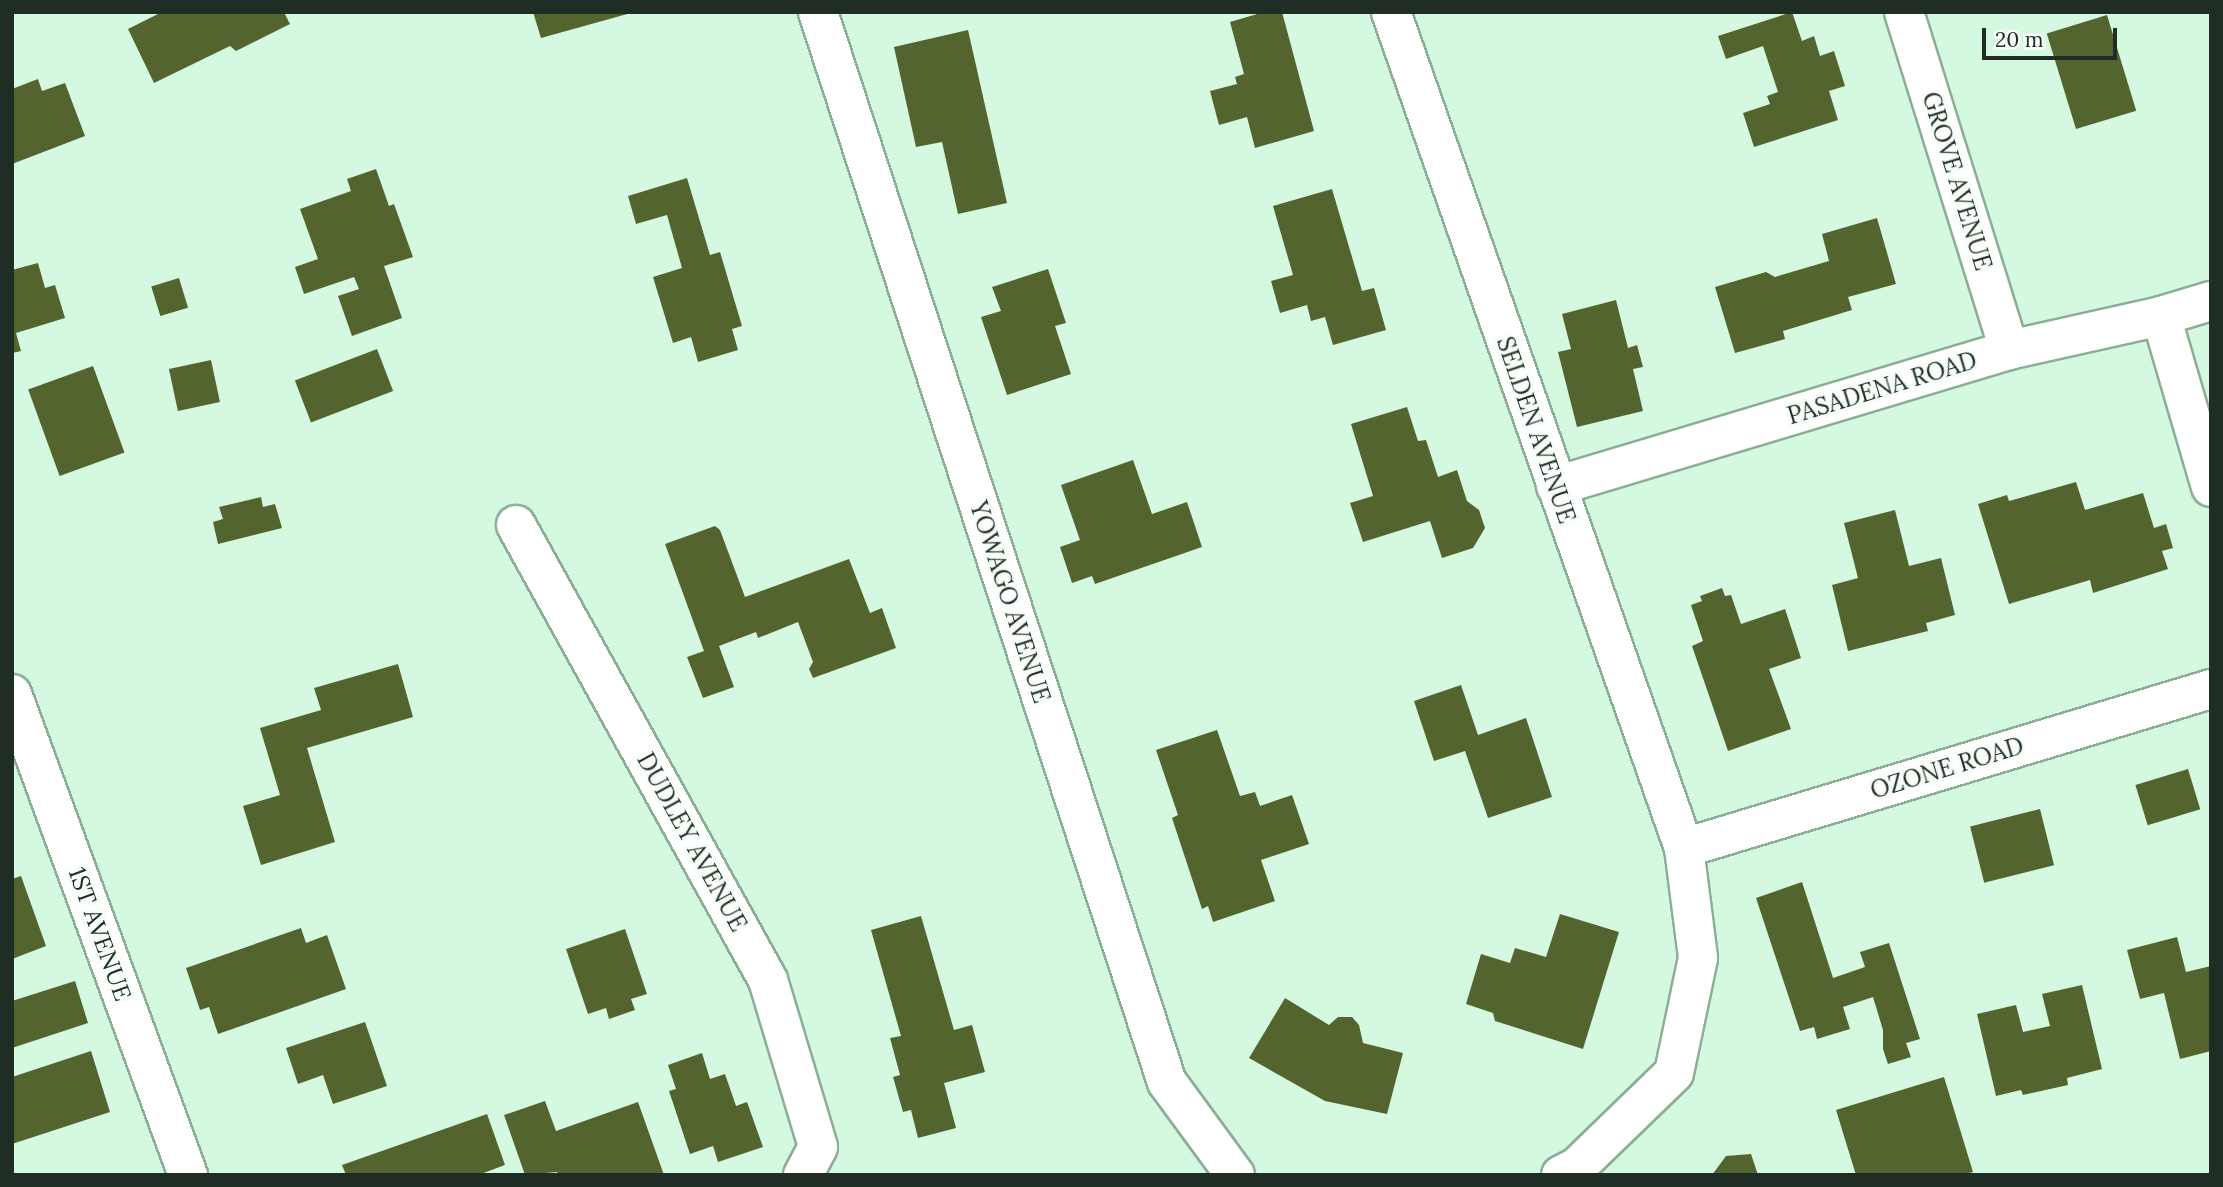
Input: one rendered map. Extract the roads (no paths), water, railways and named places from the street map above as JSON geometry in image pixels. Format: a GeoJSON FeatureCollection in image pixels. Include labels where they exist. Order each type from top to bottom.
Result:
{"type":"FeatureCollection","features":[{"type":"Feature","properties":{"kind":"street","name":"YOWAGO AVENUE"},"geometry":{"type":"LineString","coordinates":[[818,12],[1167,1082],[1235,1175]]}},
{"type":"Feature","properties":{"kind":"street","name":"SELDEN AVENUE"},"geometry":{"type":"LineString","coordinates":[[1391,12],[1684,848]]}},
{"type":"Feature","properties":{"kind":"street","name":"GROVE AVENUE"},"geometry":{"type":"LineString","coordinates":[[1904,12],[2009,350]]}},
{"type":"Feature","properties":{"kind":"street","name":"PASADENA ROAD"},"geometry":{"type":"LineString","coordinates":[[1556,486],[2009,350],[2161,316],[2211,301]]}},
{"type":"Feature","properties":{"kind":"street"},"geometry":{"type":"LineString","coordinates":[[2161,316],[2211,487]]}},
{"type":"Feature","properties":{"kind":"street","name":"DUDLEY AVENUE"},"geometry":{"type":"LineString","coordinates":[[516,525],[768,980],[818,1147],[803,1175]]}},
{"type":"Feature","properties":{"kind":"street","name":"OZONE ROAD"},"geometry":{"type":"LineString","coordinates":[[1684,848],[2211,689]]}},
{"type":"Feature","properties":{"kind":"street","name":"1ST AVENUE"},"geometry":{"type":"LineString","coordinates":[[12,694],[188,1175]]}},
{"type":"Feature","properties":{"kind":"street"},"geometry":{"type":"LineString","coordinates":[[1562,1175],[1577,1167],[1674,1073],[1698,957],[1684,848]]}}]}
